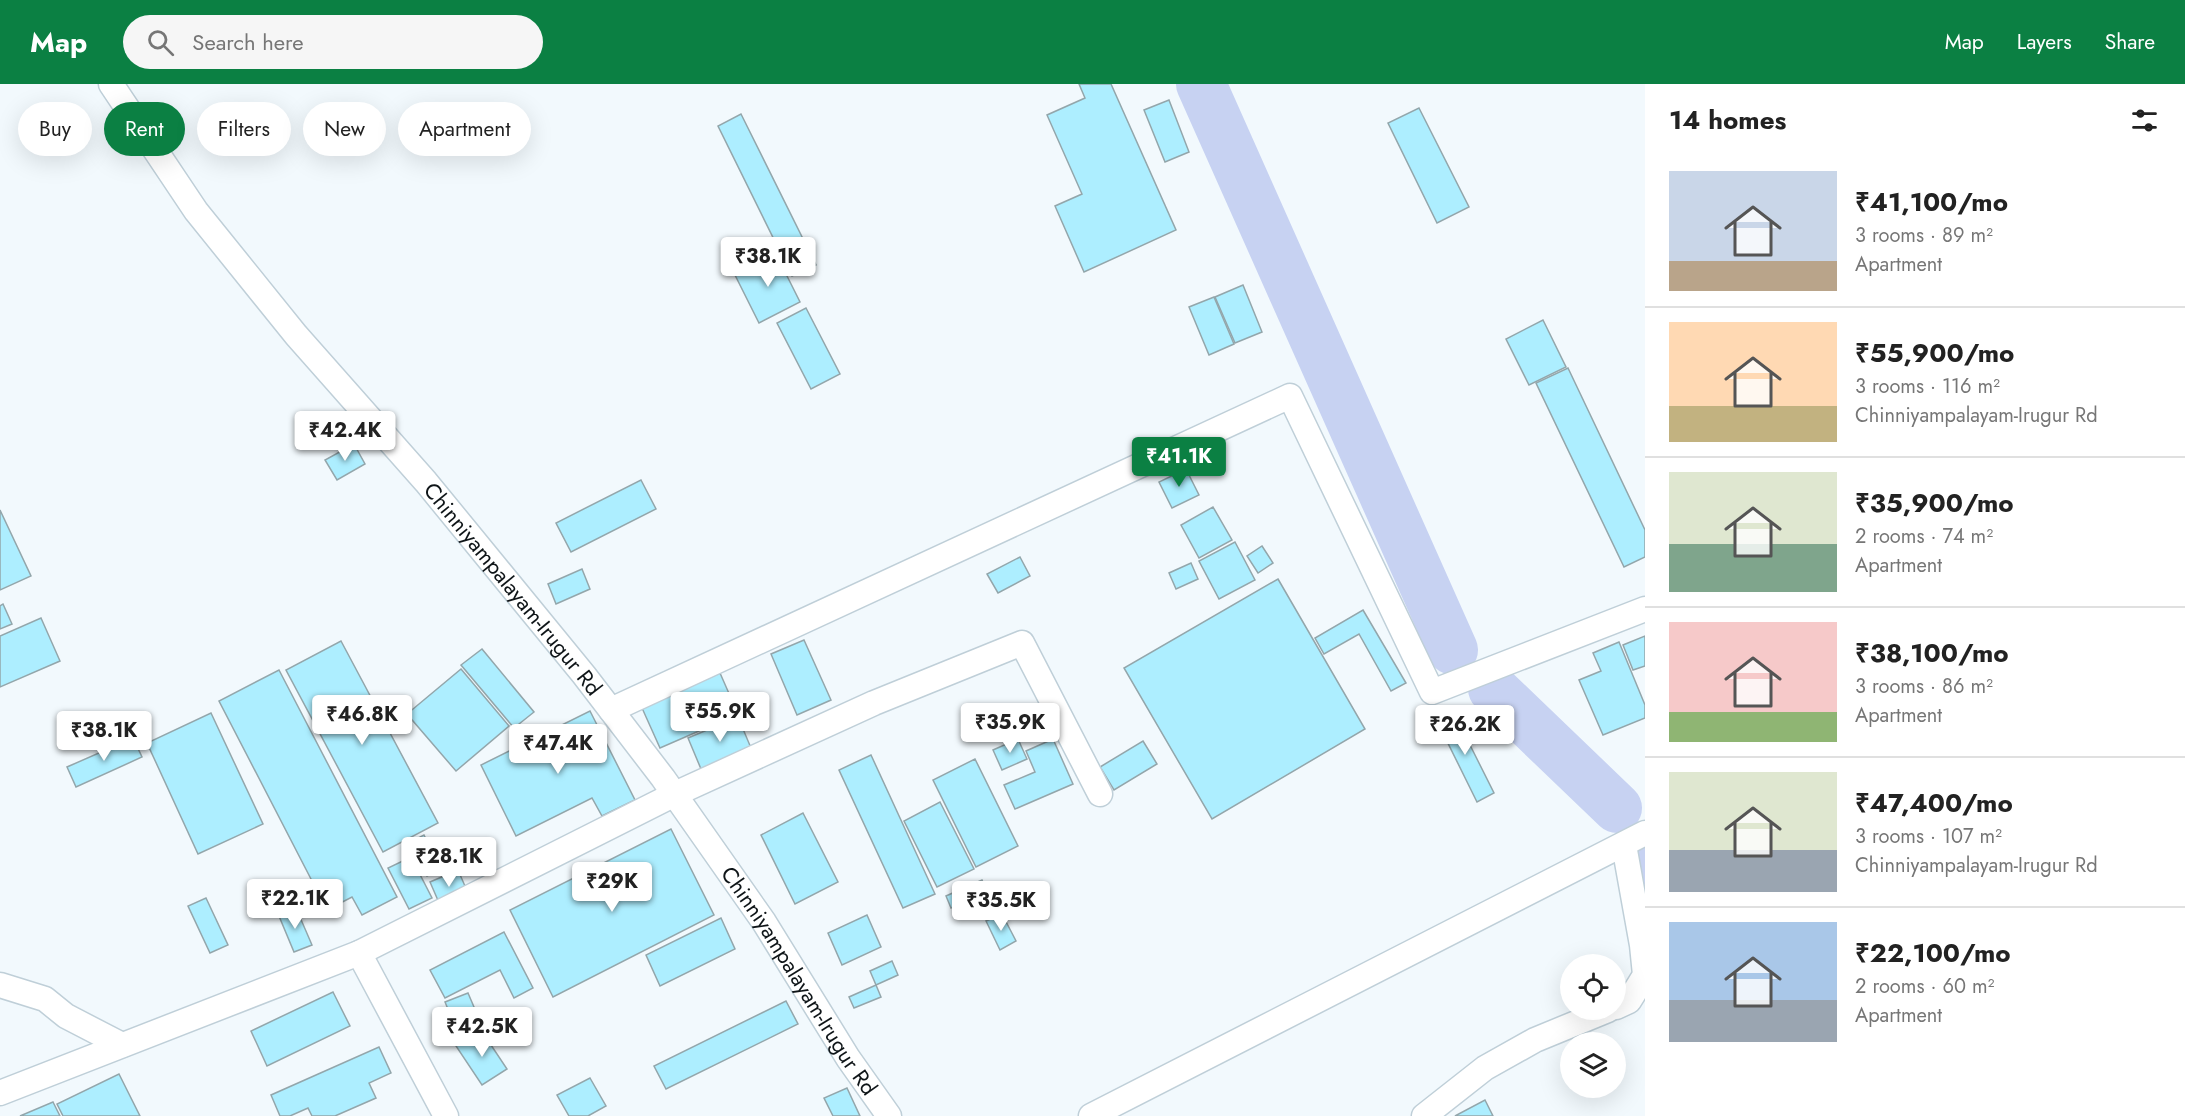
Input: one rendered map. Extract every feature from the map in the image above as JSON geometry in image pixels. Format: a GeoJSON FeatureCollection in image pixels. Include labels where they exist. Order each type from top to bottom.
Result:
{"type":"FeatureCollection","features":[{"type":"Feature","properties":{"kind":"street","name":"Chinniyampalayam-Irugur Rd"},"geometry":{"type":"LineString","coordinates":[[111,84],[203,220],[296,335],[426,482],[611,710],[675,794],[764,922],[848,1058],[889,1116]]}},
{"type":"Feature","properties":{"kind":"street"},"geometry":{"type":"LineString","coordinates":[[611,710],[1290,396],[1432,692],[1645,609]]}},
{"type":"Feature","properties":{"kind":"street"},"geometry":{"type":"LineString","coordinates":[[0,1093],[359,953],[675,794],[874,703],[1022,643],[1100,794]]}},
{"type":"Feature","properties":{"kind":"street"},"geometry":{"type":"LineString","coordinates":[[1091,1116],[1635,839],[1645,975],[1626,1002]]}},
{"type":"Feature","properties":{"kind":"street"},"geometry":{"type":"LineString","coordinates":[[359,953],[446,1116]]}},
{"type":"Feature","properties":{"kind":"street"},"geometry":{"type":"LineString","coordinates":[[0,985],[45,999],[66,1016],[122,1045]]}},
{"type":"Feature","properties":{"kind":"street"},"geometry":{"type":"LineString","coordinates":[[1424,1116],[1485,1068],[1534,1040],[1583,1020]]}},
{"type":"Feature","properties":{"kind":"building"},"geometry":{"type":"Polygon","coordinates":[[[1079,84],[1111,84],[1176,230],[1084,272],[1055,206],[1082,194],[1047,115],[1085,98],[1079,84]]]}},
{"type":"Feature","properties":{"kind":"building"},"geometry":{"type":"Polygon","coordinates":[[[1169,100],[1189,152],[1165,162],[1144,110],[1169,100]]]}},
{"type":"Feature","properties":{"kind":"building"},"geometry":{"type":"Polygon","coordinates":[[[1419,108],[1469,207],[1437,223],[1388,123],[1419,108]]]}},
{"type":"Feature","properties":{"kind":"building"},"geometry":{"type":"Polygon","coordinates":[[[741,114],[816,265],[792,276],[718,126],[741,114]]]}},
{"type":"Feature","properties":{"kind":"building"},"geometry":{"type":"Polygon","coordinates":[[[776,254],[800,302],[759,323],[735,275],[776,254]]]}},
{"type":"Feature","properties":{"kind":"building"},"geometry":{"type":"Polygon","coordinates":[[[1243,285],[1262,332],[1235,343],[1215,297],[1243,285]]]}},
{"type":"Feature","properties":{"kind":"building"},"geometry":{"type":"Polygon","coordinates":[[[1214,297],[1234,344],[1209,355],[1189,307],[1214,297]]]}},
{"type":"Feature","properties":{"kind":"building"},"geometry":{"type":"Polygon","coordinates":[[[806,308],[840,374],[811,389],[777,323],[806,308]]]}},
{"type":"Feature","properties":{"kind":"building"},"geometry":{"type":"Polygon","coordinates":[[[1543,320],[1566,367],[1529,385],[1506,339],[1543,320]]]}},
{"type":"Feature","properties":{"kind":"building"},"geometry":{"type":"Polygon","coordinates":[[[1568,368],[1645,530],[1645,557],[1624,567],[1536,383],[1568,368]]]}},
{"type":"Feature","properties":{"kind":"building"},"geometry":{"type":"Polygon","coordinates":[[[354,444],[365,464],[337,480],[325,460],[354,444]]]}},
{"type":"Feature","properties":{"kind":"building"},"geometry":{"type":"Polygon","coordinates":[[[1186,469],[1199,495],[1172,508],[1159,482],[1186,469]]]}},
{"type":"Feature","properties":{"kind":"building"},"geometry":{"type":"Polygon","coordinates":[[[641,480],[656,509],[571,552],[556,523],[641,480]]]}},
{"type":"Feature","properties":{"kind":"building"},"geometry":{"type":"Polygon","coordinates":[[[1213,507],[1232,540],[1199,558],[1181,525],[1213,507]]]}},
{"type":"Feature","properties":{"kind":"building"},"geometry":{"type":"Polygon","coordinates":[[[0,510],[31,576],[0,590],[0,510]]]}},
{"type":"Feature","properties":{"kind":"building"},"geometry":{"type":"Polygon","coordinates":[[[1235,542],[1255,580],[1219,599],[1199,561],[1235,542]]]}},
{"type":"Feature","properties":{"kind":"building"},"geometry":{"type":"Polygon","coordinates":[[[1262,546],[1273,563],[1258,573],[1247,556],[1262,546]]]}},
{"type":"Feature","properties":{"kind":"building"},"geometry":{"type":"Polygon","coordinates":[[[1020,557],[1030,576],[998,593],[987,574],[1020,557]]]}},
{"type":"Feature","properties":{"kind":"building"},"geometry":{"type":"Polygon","coordinates":[[[1191,563],[1198,579],[1176,589],[1169,573],[1191,563]]]}},
{"type":"Feature","properties":{"kind":"building"},"geometry":{"type":"Polygon","coordinates":[[[582,569],[590,589],[556,604],[548,584],[582,569]]]}},
{"type":"Feature","properties":{"kind":"building"},"geometry":{"type":"Polygon","coordinates":[[[1278,579],[1365,729],[1212,819],[1124,668],[1278,579]]]}},
{"type":"Feature","properties":{"kind":"building"},"geometry":{"type":"Polygon","coordinates":[[[3,604],[12,624],[0,629],[0,606],[3,604]]]}},
{"type":"Feature","properties":{"kind":"building"},"geometry":{"type":"Polygon","coordinates":[[[1363,610],[1406,683],[1391,691],[1359,634],[1324,654],[1315,638],[1363,610]]]}},
{"type":"Feature","properties":{"kind":"building"},"geometry":{"type":"Polygon","coordinates":[[[41,618],[60,661],[0,687],[0,636],[41,618]]]}},
{"type":"Feature","properties":{"kind":"building"},"geometry":{"type":"Polygon","coordinates":[[[1645,636],[1645,666],[1633,670],[1623,645],[1645,636]]]}},
{"type":"Feature","properties":{"kind":"building"},"geometry":{"type":"Polygon","coordinates":[[[804,640],[831,700],[797,715],[771,654],[804,640]]]}},
{"type":"Feature","properties":{"kind":"building"},"geometry":{"type":"Polygon","coordinates":[[[341,641],[438,823],[383,852],[286,670],[341,641]]]}},
{"type":"Feature","properties":{"kind":"building"},"geometry":{"type":"Polygon","coordinates":[[[1619,642],[1645,705],[1645,718],[1603,735],[1579,680],[1601,671],[1593,653],[1619,642]]]}},
{"type":"Feature","properties":{"kind":"building"},"geometry":{"type":"Polygon","coordinates":[[[482,649],[534,712],[514,728],[461,665],[482,649]]]}},
{"type":"Feature","properties":{"kind":"building"},"geometry":{"type":"Polygon","coordinates":[[[461,669],[509,726],[456,771],[407,714],[461,669]]]}},
{"type":"Feature","properties":{"kind":"building"},"geometry":{"type":"Polygon","coordinates":[[[279,670],[397,897],[362,915],[352,897],[327,910],[219,701],[279,670]]]}},
{"type":"Feature","properties":{"kind":"building"},"geometry":{"type":"Polygon","coordinates":[[[720,673],[738,714],[660,748],[642,708],[720,673]]]}},
{"type":"Feature","properties":{"kind":"building"},"geometry":{"type":"Polygon","coordinates":[[[590,711],[635,800],[602,816],[592,798],[516,836],[481,765],[590,711]]]}},
{"type":"Feature","properties":{"kind":"building"},"geometry":{"type":"Polygon","coordinates":[[[1453,711],[1494,793],[1477,802],[1436,719],[1453,711]]]}},
{"type":"Feature","properties":{"kind":"building"},"geometry":{"type":"Polygon","coordinates":[[[211,713],[263,824],[198,854],[147,743],[211,713]]]}},
{"type":"Feature","properties":{"kind":"building"},"geometry":{"type":"Polygon","coordinates":[[[738,717],[751,748],[701,769],[688,738],[738,717]]]}},
{"type":"Feature","properties":{"kind":"building"},"geometry":{"type":"Polygon","coordinates":[[[133,738],[142,757],[76,787],[67,767],[133,738]]]}},
{"type":"Feature","properties":{"kind":"building"},"geometry":{"type":"Polygon","coordinates":[[[1018,739],[1027,759],[1002,770],[993,750],[1018,739]]]}},
{"type":"Feature","properties":{"kind":"building"},"geometry":{"type":"Polygon","coordinates":[[[1053,739],[1073,784],[1015,809],[1004,785],[1035,772],[1026,751],[1053,739]]]}},
{"type":"Feature","properties":{"kind":"building"},"geometry":{"type":"Polygon","coordinates":[[[1143,741],[1157,764],[1114,790],[1100,767],[1143,741]]]}},
{"type":"Feature","properties":{"kind":"building"},"geometry":{"type":"Polygon","coordinates":[[[871,755],[935,894],[903,908],[839,770],[871,755]]]}},
{"type":"Feature","properties":{"kind":"building"},"geometry":{"type":"Polygon","coordinates":[[[975,759],[1018,846],[976,867],[933,780],[975,759]]]}},
{"type":"Feature","properties":{"kind":"building"},"geometry":{"type":"Polygon","coordinates":[[[940,802],[974,869],[937,887],[904,821],[940,802]]]}},
{"type":"Feature","properties":{"kind":"building"},"geometry":{"type":"Polygon","coordinates":[[[803,813],[838,882],[795,904],[761,835],[803,813]]]}},
{"type":"Feature","properties":{"kind":"building"},"geometry":{"type":"Polygon","coordinates":[[[671,829],[714,915],[553,997],[510,910],[671,829]]]}},
{"type":"Feature","properties":{"kind":"building"},"geometry":{"type":"Polygon","coordinates":[[[424,835],[441,869],[427,876],[410,842],[424,835]]]}},
{"type":"Feature","properties":{"kind":"building"},"geometry":{"type":"Polygon","coordinates":[[[411,857],[432,898],[409,909],[388,868],[411,857]]]}},
{"type":"Feature","properties":{"kind":"building"},"geometry":{"type":"Polygon","coordinates":[[[458,870],[468,893],[440,905],[430,882],[458,870]]]}},
{"type":"Feature","properties":{"kind":"building"},"geometry":{"type":"Polygon","coordinates":[[[982,880],[987,892],[951,908],[946,896],[982,880]]]}},
{"type":"Feature","properties":{"kind":"building"},"geometry":{"type":"Polygon","coordinates":[[[206,898],[228,945],[210,953],[188,906],[206,898]]]}},
{"type":"Feature","properties":{"kind":"building"},"geometry":{"type":"Polygon","coordinates":[[[296,908],[312,945],[294,952],[279,916],[296,908]]]}},
{"type":"Feature","properties":{"kind":"building"},"geometry":{"type":"Polygon","coordinates":[[[1002,914],[1016,941],[1000,950],[986,921],[1002,914]]]}},
{"type":"Feature","properties":{"kind":"building"},"geometry":{"type":"Polygon","coordinates":[[[867,915],[881,947],[842,965],[828,933],[867,915]]]}},
{"type":"Feature","properties":{"kind":"building"},"geometry":{"type":"Polygon","coordinates":[[[721,918],[735,949],[660,986],[646,955],[721,918]]]}},
{"type":"Feature","properties":{"kind":"building"},"geometry":{"type":"Polygon","coordinates":[[[504,932],[533,988],[514,998],[500,970],[445,998],[430,970],[504,932]]]}},
{"type":"Feature","properties":{"kind":"building"},"geometry":{"type":"Polygon","coordinates":[[[892,961],[898,975],[876,985],[870,971],[892,961]]]}},
{"type":"Feature","properties":{"kind":"building"},"geometry":{"type":"Polygon","coordinates":[[[876,985],[881,997],[854,1008],[849,997],[876,985]]]}},
{"type":"Feature","properties":{"kind":"building"},"geometry":{"type":"Polygon","coordinates":[[[333,992],[350,1026],[267,1066],[251,1031],[333,992]]]}},
{"type":"Feature","properties":{"kind":"building"},"geometry":{"type":"Polygon","coordinates":[[[468,993],[480,1021],[457,1031],[445,1002],[468,993]]]}},
{"type":"Feature","properties":{"kind":"building"},"geometry":{"type":"Polygon","coordinates":[[[786,1001],[798,1024],[666,1089],[654,1066],[786,1001]]]}},
{"type":"Feature","properties":{"kind":"building"},"geometry":{"type":"Polygon","coordinates":[[[481,1030],[507,1069],[482,1085],[456,1046],[481,1030]]]}},
{"type":"Feature","properties":{"kind":"building"},"geometry":{"type":"Polygon","coordinates":[[[379,1047],[391,1073],[369,1083],[376,1098],[335,1116],[312,1116],[308,1108],[290,1116],[280,1116],[271,1095],[379,1047]]]}},
{"type":"Feature","properties":{"kind":"building"},"geometry":{"type":"Polygon","coordinates":[[[119,1074],[140,1116],[63,1116],[57,1104],[119,1074]]]}},
{"type":"Feature","properties":{"kind":"building"},"geometry":{"type":"Polygon","coordinates":[[[590,1078],[606,1106],[588,1116],[569,1116],[557,1095],[590,1078]]]}},
{"type":"Feature","properties":{"kind":"building"},"geometry":{"type":"Polygon","coordinates":[[[847,1088],[860,1116],[833,1116],[824,1098],[847,1088]]]}},
{"type":"Feature","properties":{"kind":"building"},"geometry":{"type":"Polygon","coordinates":[[[1485,1100],[1493,1116],[1455,1116],[1485,1100]]]}},
{"type":"Feature","properties":{"kind":"building"},"geometry":{"type":"Polygon","coordinates":[[[53,1102],[60,1116],[20,1116],[53,1102]]]}},
{"type":"Feature","properties":{"kind":"waterway"},"geometry":{"type":"LineString","coordinates":[[1201,84],[1453,650]]}},
{"type":"Feature","properties":{"kind":"waterway"},"geometry":{"type":"LineString","coordinates":[[1493,689],[1617,808]]}},
{"type":"Feature","properties":{"kind":"waterway"},"geometry":{"type":"LineString","coordinates":[[1642,871],[1645,878]]}}]}
